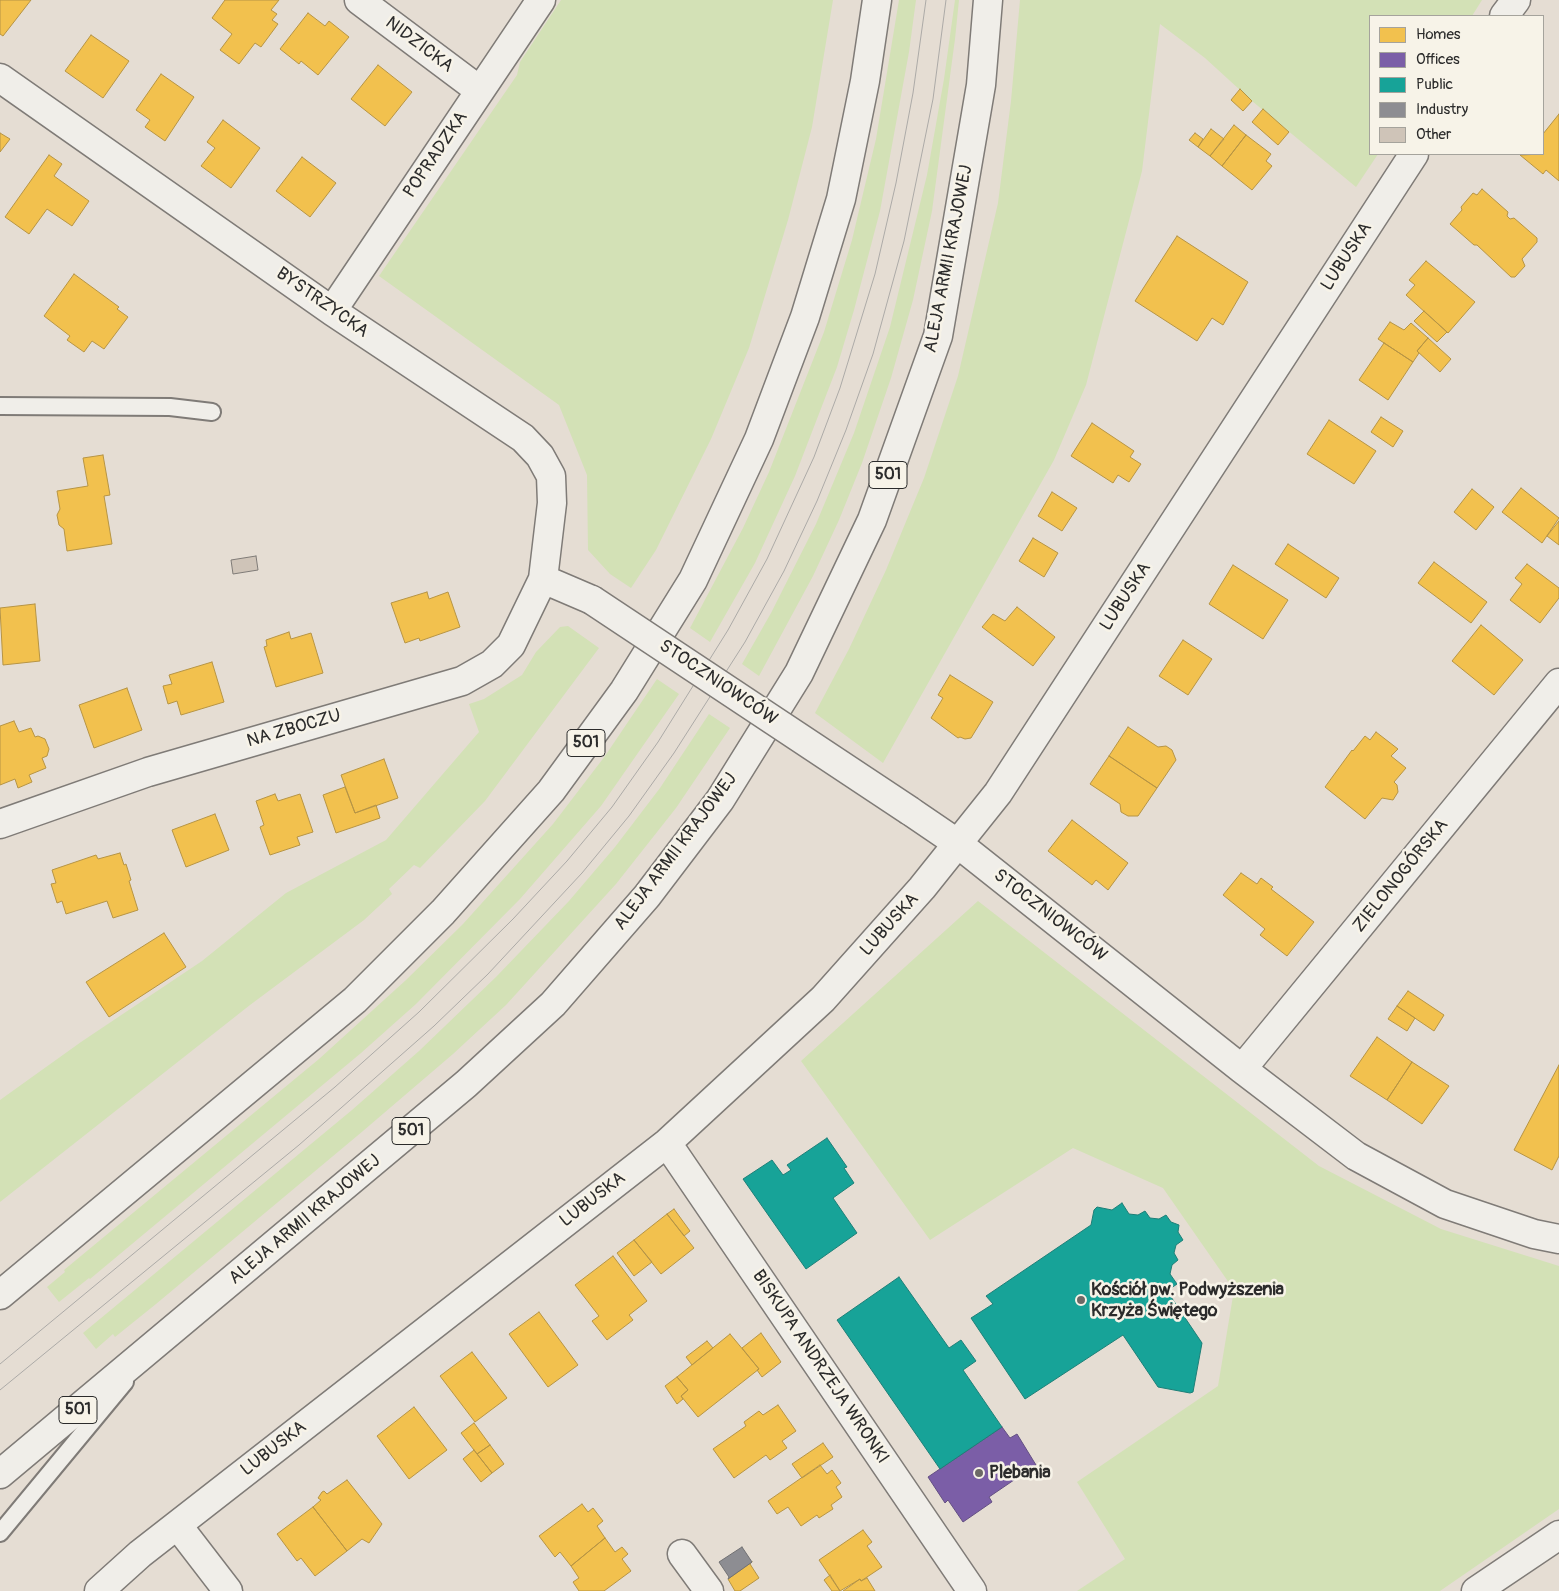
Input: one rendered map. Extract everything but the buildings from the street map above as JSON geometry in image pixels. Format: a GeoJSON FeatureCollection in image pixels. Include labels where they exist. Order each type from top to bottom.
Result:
{"type":"FeatureCollection","features":[{"type":"Feature","properties":{"kind":"street","name":"NIDZICKA"},"geometry":{"type":"LineString","coordinates":[[359,0],[479,90]]}},
{"type":"Feature","properties":{"kind":"street","name":"POPRADZKA"},"geometry":{"type":"LineString","coordinates":[[332,311],[541,0]]}},
{"type":"Feature","properties":{"kind":"street","name":"501"},"geometry":{"type":"LineString","coordinates":[[0,1295],[355,1000],[444,912],[551,791],[624,691],[692,580],[759,439],[806,317],[841,199],[865,81],[877,0]]}},
{"type":"Feature","properties":{"kind":"street","name":"ALEJA ARMII KRAJOWEJ"},"geometry":{"type":"LineString","coordinates":[[0,1474],[466,1084],[553,1004],[647,896],[720,800],[794,681],[872,520],[938,336],[981,86],[988,0]]}},
{"type":"Feature","properties":{"kind":"street"},"geometry":{"type":"LineString","coordinates":[[1505,15],[1516,0]]}},
{"type":"Feature","properties":{"kind":"street","name":"BYSTRZYCKA"},"geometry":{"type":"LineString","coordinates":[[0,78],[332,311],[523,438],[540,456],[551,476],[552,503],[543,579]]}},
{"type":"Feature","properties":{"kind":"street","name":"LUBUSKA"},"geometry":{"type":"LineString","coordinates":[[99,1591],[178,1526],[667,1143],[823,999],[922,888],[998,793],[1413,155]]}},
{"type":"Feature","properties":{"kind":"street","name":"STOCZNIOWCÓW"},"geometry":{"type":"LineString","coordinates":[[543,579],[592,600],[957,843],[1242,1069],[1356,1156],[1445,1204],[1534,1234],[1559,1239]]}},
{"type":"Feature","properties":{"kind":"street","name":"NA ZBOCZU"},"geometry":{"type":"LineString","coordinates":[[0,824],[148,772],[462,681],[492,664],[511,644],[543,579]]}},
{"type":"Feature","properties":{"kind":"street","name":"ZIELONOGÓRSKA"},"geometry":{"type":"LineString","coordinates":[[1242,1069],[1559,683]]}},
{"type":"Feature","properties":{"kind":"street","name":"BISKUPA ANDRZEJA WRONKI"},"geometry":{"type":"LineString","coordinates":[[667,1143],[972,1591]]}},
{"type":"Feature","properties":{"kind":"street"},"geometry":{"type":"LineString","coordinates":[[178,1526],[228,1591]]}},
{"type":"Feature","properties":{"kind":"street"},"geometry":{"type":"LineString","coordinates":[[1476,1591],[1559,1534]]}},
{"type":"Feature","properties":{"kind":"street"},"geometry":{"type":"LineString","coordinates":[[682,1554],[709,1591]]}},
{"type":"Feature","properties":{"kind":"lane"},"geometry":{"type":"LineString","coordinates":[[0,406],[170,407],[212,412]]}},
{"type":"Feature","properties":{"kind":"lane"},"geometry":{"type":"LineString","coordinates":[[0,1533],[155,1346]]}},
{"type":"Feature","properties":{"kind":"green space"},"geometry":{"type":"Polygon","coordinates":[[[561,0],[833,0],[812,127],[788,220],[749,348],[711,439],[656,550],[631,588],[610,574],[588,550],[587,475],[559,405],[379,276],[517,75],[520,62],[561,0]]]}},
{"type":"Feature","properties":{"kind":"green space"},"geometry":{"type":"Polygon","coordinates":[[[899,0],[916,0],[909,52],[880,211],[854,310],[837,367],[795,476],[755,563],[710,642],[690,628],[743,528],[769,472],[824,332],[852,240],[876,139],[899,0]]]}},
{"type":"Feature","properties":{"kind":"green space"},"geometry":{"type":"Polygon","coordinates":[[[955,0],[959,0],[955,39],[932,211],[913,300],[891,378],[862,463],[839,520],[813,576],[759,676],[742,664],[771,613],[816,524],[854,433],[890,327],[927,175],[944,79],[955,0]]]}},
{"type":"Feature","properties":{"kind":"green space"},"geometry":{"type":"Polygon","coordinates":[[[1020,0],[1482,0],[1473,15],[1369,15],[1369,155],[1377,155],[1356,187],[1252,101],[1205,58],[1160,24],[1142,171],[1086,385],[1054,460],[883,763],[815,713],[849,649],[886,570],[924,478],[958,376],[998,203],[1011,101],[1020,0]]]}},
{"type":"Feature","properties":{"kind":"green space"},"geometry":{"type":"Polygon","coordinates":[[[568,626],[599,648],[485,801],[420,868],[414,865],[389,889],[392,894],[364,920],[250,1005],[0,1202],[0,1100],[81,1042],[202,961],[286,893],[386,840],[479,732],[469,704],[484,699],[522,675],[536,652],[560,627],[568,626]]]}},
{"type":"Feature","properties":{"kind":"green space"},"geometry":{"type":"Polygon","coordinates":[[[657,679],[679,694],[601,806],[520,899],[416,1004],[361,1053],[90,1279],[59,1302],[47,1287],[65,1272],[64,1270],[319,1059],[406,980],[463,924],[553,824],[605,756],[657,679]]]}},
{"type":"Feature","properties":{"kind":"green space"},"geometry":{"type":"Polygon","coordinates":[[[709,714],[730,728],[676,808],[616,884],[506,1005],[453,1054],[363,1131],[156,1304],[115,1337],[113,1334],[96,1349],[83,1333],[352,1110],[419,1051],[496,977],[569,901],[615,847],[660,788],[709,714]]]}},
{"type":"Feature","properties":{"kind":"green space"},"geometry":{"type":"Polygon","coordinates":[[[978,901],[1319,1166],[1441,1229],[1559,1266],[1559,1509],[1440,1591],[1077,1591],[1125,1559],[1077,1482],[1218,1386],[1234,1290],[1163,1188],[1073,1148],[930,1240],[801,1061],[978,901]]]}},
{"type":"Feature","properties":{"kind":"tram line"},"geometry":{"type":"LineString","coordinates":[[0,1364],[335,1087],[419,1012],[513,919],[567,861],[612,807],[658,742],[728,630],[767,559],[814,457],[840,388],[875,274],[896,183],[913,93],[926,0]]}},
{"type":"Feature","properties":{"kind":"tram line"},"geometry":{"type":"LineString","coordinates":[[0,1390],[299,1145],[434,1026],[488,974],[582,873],[629,816],[674,753],[745,642],[784,571],[817,501],[846,430],[873,354],[904,241],[933,99],[946,0]]}},
{"type":"Feature","properties":{"kind":"place","name":"Kościół pw. Podwyższenia Krzyża Świętego"},"geometry":{"type":"Point","coordinates":[1081,1300]}},
{"type":"Feature","properties":{"kind":"place","name":"Plebania"},"geometry":{"type":"Point","coordinates":[979,1473]}}]}
